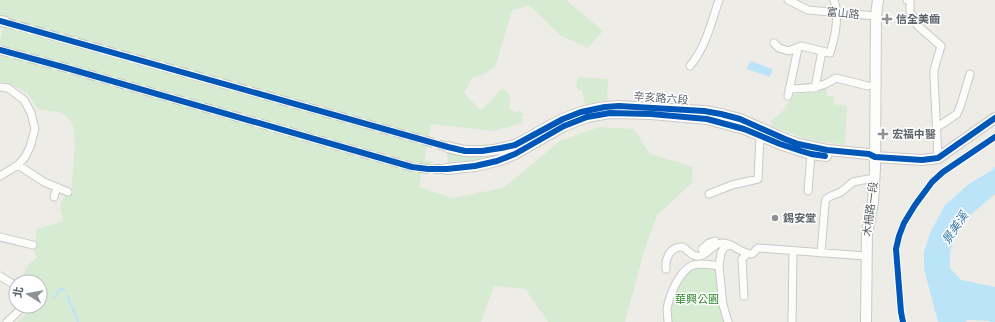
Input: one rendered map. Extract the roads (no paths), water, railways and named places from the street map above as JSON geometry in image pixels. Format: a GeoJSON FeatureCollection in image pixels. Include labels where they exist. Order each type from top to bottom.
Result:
{"type":"FeatureCollection","features":[{"type":"Feature","properties":{"kind":"main road","name":"木柵路一段"},"geometry":{"type":"LineString","coordinates":[[864,322],[868,179],[871,157],[871,0]]}},
{"type":"Feature","properties":{"kind":"main road","name":"木柵路一段"},"geometry":{"type":"LineString","coordinates":[[865,256],[867,233],[873,202],[868,86],[872,16],[878,0]]}},
{"type":"Feature","properties":{"kind":"main road","name":"辛亥路六段"},"geometry":{"type":"LineString","coordinates":[[448,147],[465,151],[482,151],[515,145],[576,113],[590,109],[618,106],[704,111],[721,114],[740,119],[798,144],[871,157]]}},
{"type":"Feature","properties":{"kind":"main road","name":"辛亥路六段"},"geometry":{"type":"LineString","coordinates":[[447,169],[475,166],[497,161],[515,154],[564,126],[587,117],[610,113],[651,114],[707,119],[744,129],[780,144],[811,154],[871,157]]}},
{"type":"Feature","properties":{"kind":"main road"},"geometry":{"type":"LineString","coordinates":[[871,157],[922,160],[938,158],[995,118]]}},
{"type":"Feature","properties":{"kind":"street"},"geometry":{"type":"LineString","coordinates":[[690,66],[703,48],[719,0]]}},
{"type":"Feature","properties":{"kind":"street","name":"富山路"},"geometry":{"type":"LineString","coordinates":[[788,0],[808,10],[872,16]]}},
{"type":"Feature","properties":{"kind":"street"},"geometry":{"type":"LineString","coordinates":[[774,43],[779,48],[789,51],[801,46],[830,53],[834,37],[836,13],[834,0]]}},
{"type":"Feature","properties":{"kind":"street"},"geometry":{"type":"LineString","coordinates":[[907,0],[910,1],[910,11],[917,25],[941,46],[934,70],[938,158]]}},
{"type":"Feature","properties":{"kind":"street"},"geometry":{"type":"LineString","coordinates":[[798,48],[789,93],[820,87],[836,78],[868,86]]}},
{"type":"Feature","properties":{"kind":"street"},"geometry":{"type":"LineString","coordinates":[[815,88],[822,51]]}},
{"type":"Feature","properties":{"kind":"street"},"geometry":{"type":"LineString","coordinates":[[936,128],[957,114],[970,74]]}},
{"type":"Feature","properties":{"kind":"street"},"geometry":{"type":"LineString","coordinates":[[0,87],[8,88],[24,100],[31,113],[35,129],[30,147],[25,157],[18,165],[0,176]]}},
{"type":"Feature","properties":{"kind":"street"},"geometry":{"type":"LineString","coordinates":[[709,194],[758,178],[760,136]]}},
{"type":"Feature","properties":{"kind":"street"},"geometry":{"type":"LineString","coordinates":[[808,191],[811,154]]}},
{"type":"Feature","properties":{"kind":"street"},"geometry":{"type":"LineString","coordinates":[[18,165],[44,182],[68,192]]}},
{"type":"Feature","properties":{"kind":"street"},"geometry":{"type":"LineString","coordinates":[[821,253],[826,199],[841,192],[853,182],[868,179]]}},
{"type":"Feature","properties":{"kind":"street"},"geometry":{"type":"LineString","coordinates":[[54,197],[57,187]]}},
{"type":"Feature","properties":{"kind":"street"},"geometry":{"type":"LineString","coordinates":[[0,237],[32,245]]}},
{"type":"Feature","properties":{"kind":"street"},"geometry":{"type":"LineString","coordinates":[[702,249],[709,243],[722,238],[727,240],[729,245]]}},
{"type":"Feature","properties":{"kind":"street"},"geometry":{"type":"LineString","coordinates":[[666,269],[669,254],[676,248],[683,247],[696,256],[701,256],[717,244],[722,243],[747,254],[752,254],[758,248],[865,256]]}},
{"type":"Feature","properties":{"kind":"street"},"geometry":{"type":"LineString","coordinates":[[728,322],[723,305],[719,266],[721,253],[724,248],[729,245]]}},
{"type":"Feature","properties":{"kind":"street"},"geometry":{"type":"LineString","coordinates":[[792,322],[793,251]]}},
{"type":"Feature","properties":{"kind":"street"},"geometry":{"type":"LineString","coordinates":[[744,296],[742,259],[747,254]]}},
{"type":"Feature","properties":{"kind":"street"},"geometry":{"type":"LineString","coordinates":[[668,322],[667,311],[673,290],[686,269],[698,264],[719,266]]}},
{"type":"Feature","properties":{"kind":"street"},"geometry":{"type":"LineString","coordinates":[[7,322],[16,314]]}},
{"type":"Feature","properties":{"kind":"water"},"geometry":{"type":"Polygon","coordinates":[[[750,61],[773,69],[770,77],[747,69],[750,61]]]}},
{"type":"Feature","properties":{"kind":"water","name":"景美溪"},"geometry":{"type":"Polygon","coordinates":[[[995,167],[995,194],[969,216],[956,233],[950,252],[950,268],[961,280],[995,287],[995,322],[968,320],[965,322],[938,322],[924,269],[924,252],[930,233],[945,205],[969,184],[995,167]]]}},
{"type":"Feature","properties":{"kind":"waterway"},"geometry":{"type":"LineString","coordinates":[[55,297],[60,289],[65,290]]}},
{"type":"Feature","properties":{"kind":"waterway"},"geometry":{"type":"LineString","coordinates":[[67,295],[78,322]]}},
{"type":"Feature","properties":{"kind":"tunnel"},"geometry":{"type":"LineString","coordinates":[[5,22],[448,147]]}},
{"type":"Feature","properties":{"kind":"tunnel"},"geometry":{"type":"LineString","coordinates":[[0,50],[412,167],[447,169]]}},
{"type":"Feature","properties":{"kind":"place","name":"信全美齒"},"geometry":{"type":"Point","coordinates":[887,19]}},
{"type":"Feature","properties":{"kind":"place","name":"宏福中醫"},"geometry":{"type":"Point","coordinates":[883,134]}},
{"type":"Feature","properties":{"kind":"place","name":"錫安堂"},"geometry":{"type":"Point","coordinates":[775,218]}},
{"type":"Feature","properties":{"kind":"park label","name":"華興公園"},"geometry":{"type":"Point","coordinates":[697,299]}}]}
